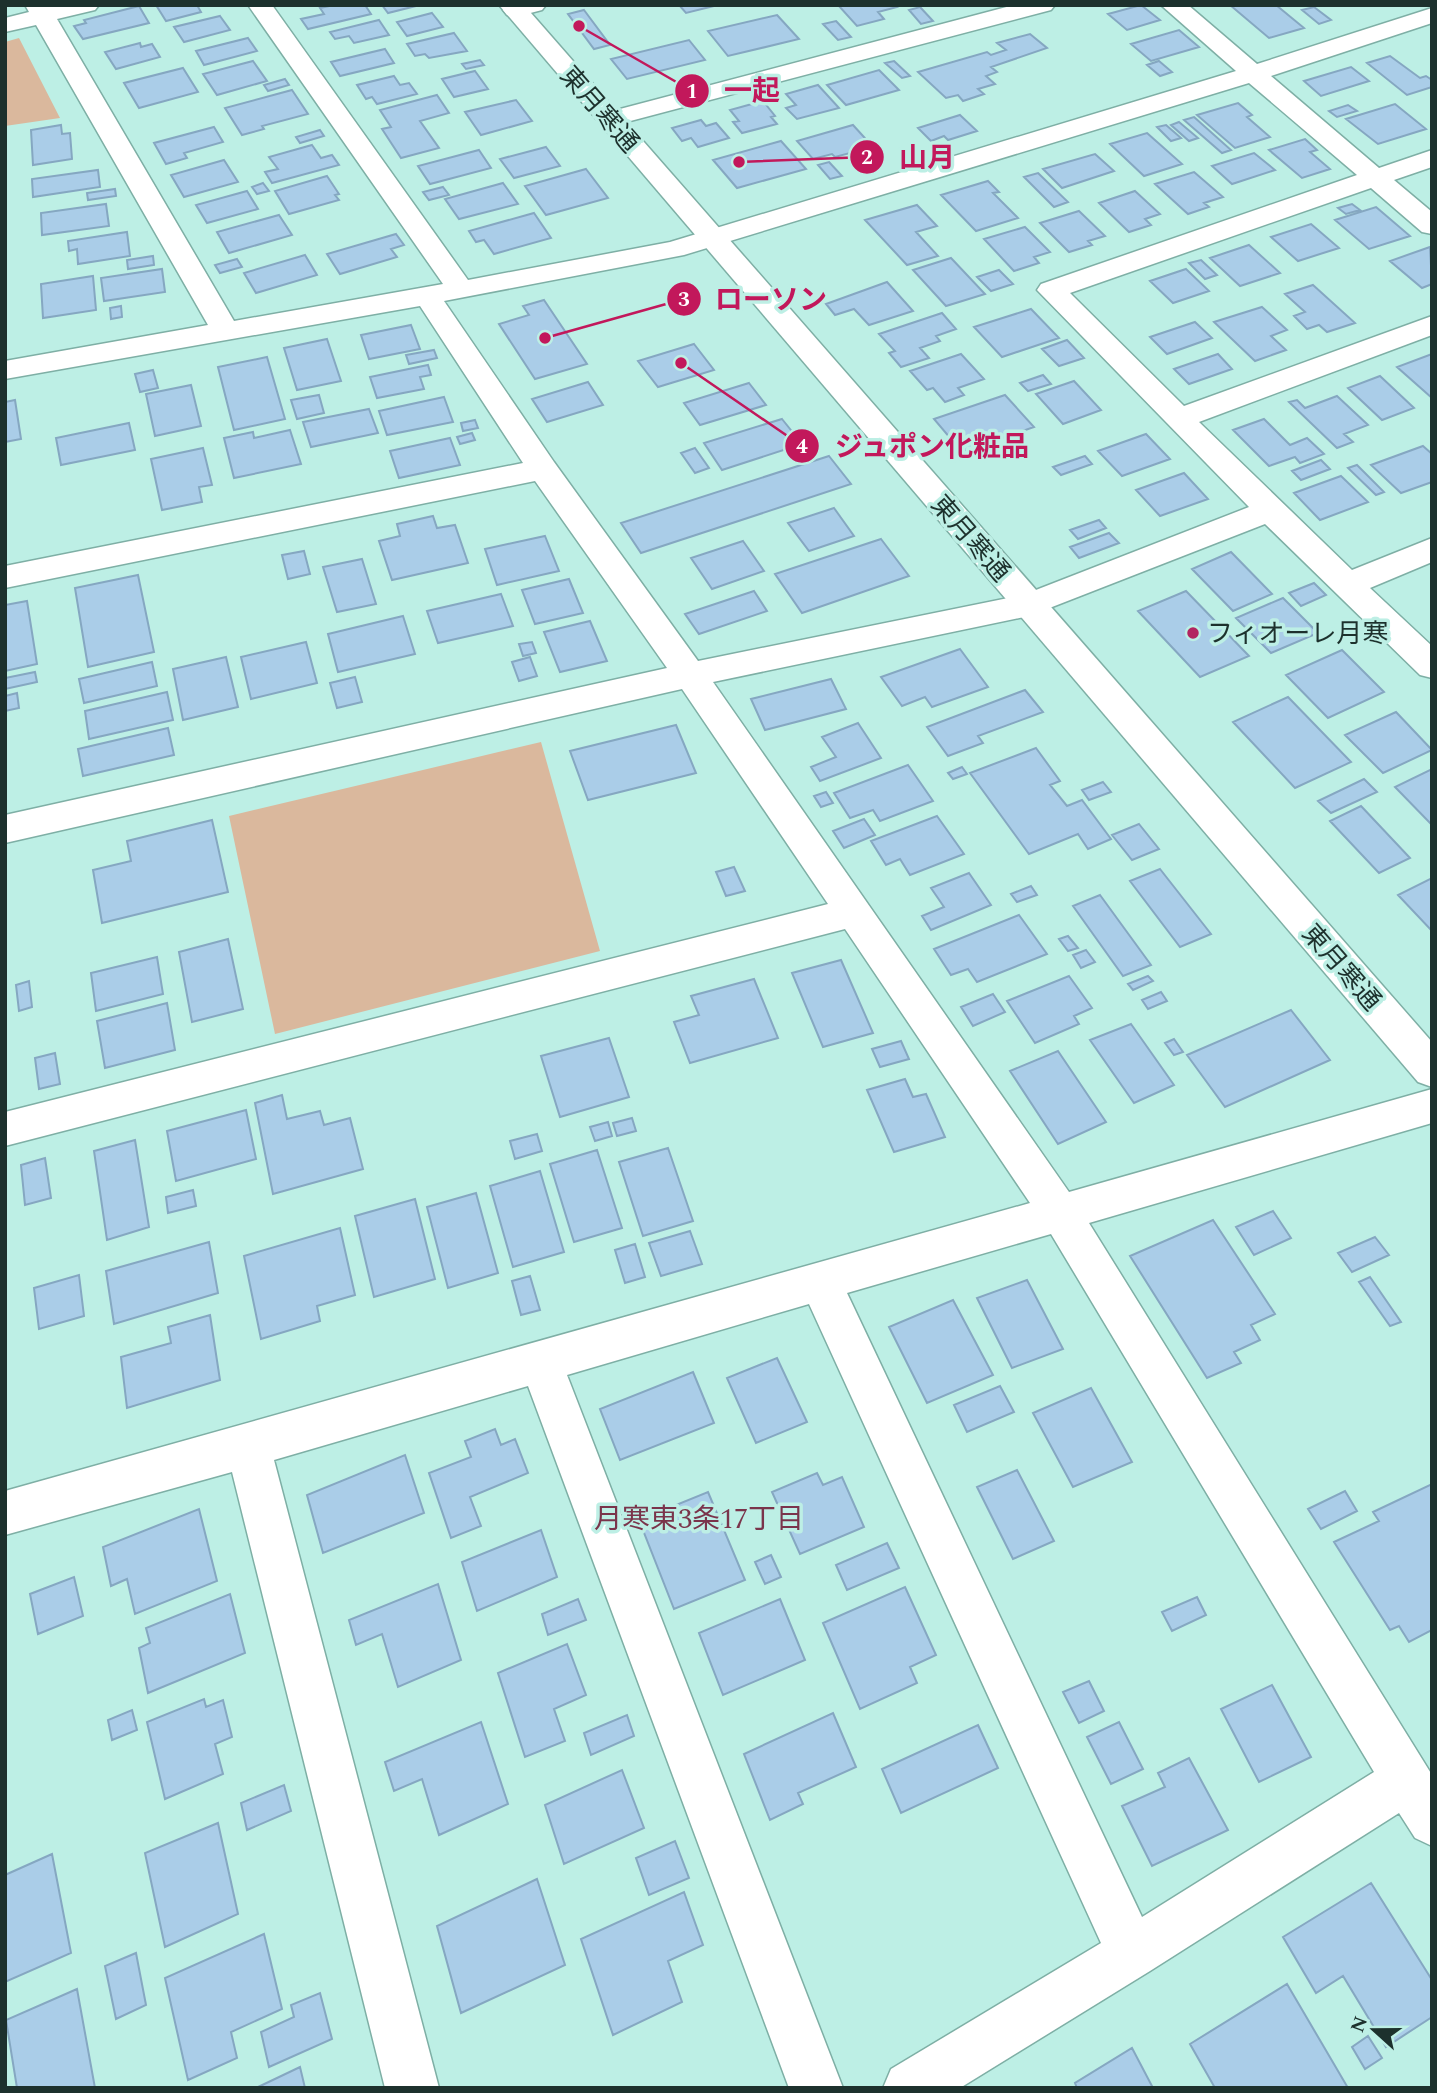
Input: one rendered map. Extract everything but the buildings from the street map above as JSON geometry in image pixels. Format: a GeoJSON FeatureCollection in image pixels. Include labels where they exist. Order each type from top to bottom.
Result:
{"type":"FeatureCollection","features":[{"type":"Feature","properties":{"kind":"street"},"geometry":{"type":"LineString","coordinates":[[5,25],[40,11],[87,5]]}},
{"type":"Feature","properties":{"kind":"street"},"geometry":{"type":"LineString","coordinates":[[260,5],[444,292],[543,469],[855,912],[1059,1211],[1419,1801],[1132,1953],[910,2088]]}},
{"type":"Feature","properties":{"kind":"street"},"geometry":{"type":"LineString","coordinates":[[610,119],[1043,5]]}},
{"type":"Feature","properties":{"kind":"street"},"geometry":{"type":"LineString","coordinates":[[1173,5],[1256,73],[1432,226]]}},
{"type":"Feature","properties":{"kind":"street","name":"東月寒通"},"geometry":{"type":"LineString","coordinates":[[520,7],[710,239],[1432,1070]]}},
{"type":"Feature","properties":{"kind":"street"},"geometry":{"type":"LineString","coordinates":[[40,11],[225,330]]}},
{"type":"Feature","properties":{"kind":"street"},"geometry":{"type":"LineString","coordinates":[[5,370],[444,292],[710,239],[1256,73],[1423,12]]}},
{"type":"Feature","properties":{"kind":"street"},"geometry":{"type":"LineString","coordinates":[[1432,159],[1051,290],[1270,510],[1432,666]]}},
{"type":"Feature","properties":{"kind":"street"},"geometry":{"type":"LineString","coordinates":[[1181,418],[1432,325]]}},
{"type":"Feature","properties":{"kind":"street"},"geometry":{"type":"LineString","coordinates":[[5,577],[543,469]]}},
{"type":"Feature","properties":{"kind":"street"},"geometry":{"type":"LineString","coordinates":[[5,828],[690,675],[1029,604],[1270,510]]}},
{"type":"Feature","properties":{"kind":"street"},"geometry":{"type":"LineString","coordinates":[[1349,584],[1432,548]]}},
{"type":"Feature","properties":{"kind":"street"},"geometry":{"type":"LineString","coordinates":[[5,1129],[855,912]]}},
{"type":"Feature","properties":{"kind":"street"},"geometry":{"type":"LineString","coordinates":[[5,1513],[248,1446],[1432,1106]]}},
{"type":"Feature","properties":{"kind":"street"},"geometry":{"type":"LineString","coordinates":[[819,1280],[1132,1953]]}},
{"type":"Feature","properties":{"kind":"street"},"geometry":{"type":"LineString","coordinates":[[540,1360],[816,2088]]}},
{"type":"Feature","properties":{"kind":"street"},"geometry":{"type":"LineString","coordinates":[[248,1446],[412,2088]]}},
{"type":"Feature","properties":{"kind":"shaded area"},"geometry":{"type":"Polygon","coordinates":[[[19,38],[60,118],[5,126],[5,42],[19,38]]]}},
{"type":"Feature","properties":{"kind":"shaded area"},"geometry":{"type":"Polygon","coordinates":[[[541,742],[600,951],[275,1034],[229,816],[541,742]]]}},
{"type":"Feature","properties":{"kind":"place","name":"一起"},"geometry":{"type":"Point","coordinates":[579,26]}},
{"type":"Feature","properties":{"kind":"place","name":"山月"},"geometry":{"type":"Point","coordinates":[739,162]}},
{"type":"Feature","properties":{"kind":"place","name":"ローソン"},"geometry":{"type":"Point","coordinates":[545,338]}},
{"type":"Feature","properties":{"kind":"place","name":"ジュポン化粧品"},"geometry":{"type":"Point","coordinates":[681,363]}},
{"type":"Feature","properties":{"kind":"place","name":"フィオーレ月寒"},"geometry":{"type":"Point","coordinates":[1193,633]}},
{"type":"Feature","properties":{"kind":"district","name":"月寒東3条17丁目"},"geometry":{"type":"Point","coordinates":[699,1518]}}]}
